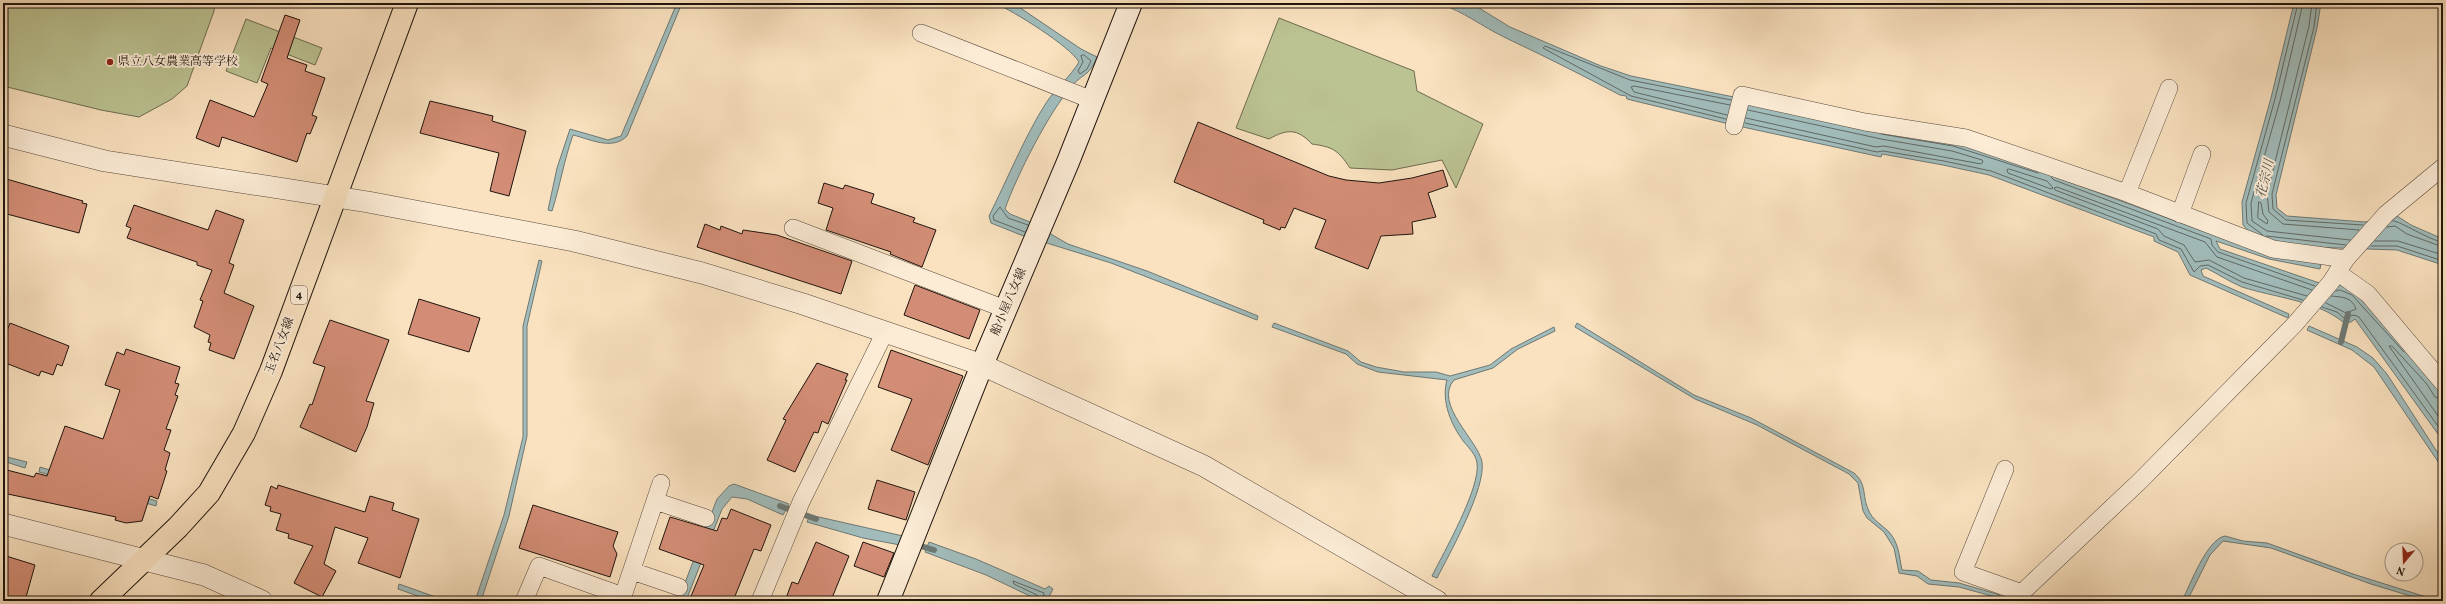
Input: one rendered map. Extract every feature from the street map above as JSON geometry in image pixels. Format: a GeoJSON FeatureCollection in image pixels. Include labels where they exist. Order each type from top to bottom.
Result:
{"type":"FeatureCollection","features":[{"type":"Feature","properties":{"kind":"main road","name":"玉名八女線"},"geometry":{"type":"LineString","coordinates":[[101,601],[209,493],[244,434],[271,371],[407,3]]}},
{"type":"Feature","properties":{"kind":"main road","name":"船小屋八女線"},"geometry":{"type":"LineString","coordinates":[[888,601],[982,365],[1042,224],[1084,97],[1131,3]]}},
{"type":"Feature","properties":{"kind":"street"},"geometry":{"type":"LineString","coordinates":[[921,33],[1084,97]]}},
{"type":"Feature","properties":{"kind":"street"},"geometry":{"type":"LineString","coordinates":[[2127,193],[2169,88]]}},
{"type":"Feature","properties":{"kind":"street"},"geometry":{"type":"LineString","coordinates":[[1734,126],[1742,95],[1865,122],[1966,138],[2127,193],[2273,249],[2341,266],[2368,294],[2443,383]]}},
{"type":"Feature","properties":{"kind":"street"},"geometry":{"type":"LineString","coordinates":[[3,135],[105,160],[336,197],[574,242],[702,273],[885,332],[982,365],[1209,469],[1435,601]]}},
{"type":"Feature","properties":{"kind":"street"},"geometry":{"type":"LineString","coordinates":[[2180,214],[2202,154]]}},
{"type":"Feature","properties":{"kind":"street"},"geometry":{"type":"LineString","coordinates":[[2005,469],[1963,572],[2018,597],[2140,481],[2295,324],[2341,266],[2386,214],[2443,168]]}},
{"type":"Feature","properties":{"kind":"street"},"geometry":{"type":"LineString","coordinates":[[793,228],[1005,309]]}},
{"type":"Feature","properties":{"kind":"street"},"geometry":{"type":"LineString","coordinates":[[760,601],[802,502],[885,332]]}},
{"type":"Feature","properties":{"kind":"street"},"geometry":{"type":"LineString","coordinates":[[524,601],[538,566],[623,596],[661,483]]}},
{"type":"Feature","properties":{"kind":"street"},"geometry":{"type":"LineString","coordinates":[[655,501],[706,518]]}},
{"type":"Feature","properties":{"kind":"street"},"geometry":{"type":"LineString","coordinates":[[3,524],[204,575],[239,596],[262,601]]}},
{"type":"Feature","properties":{"kind":"street"},"geometry":{"type":"LineString","coordinates":[[632,571],[679,587]]}},
{"type":"Feature","properties":{"kind":"green space","name":"県立八女農業高等学校"},"geometry":{"type":"Polygon","coordinates":[[[3,3],[215,3],[214,11],[187,86],[172,99],[139,117],[101,110],[3,86],[3,3]]]}},
{"type":"Feature","properties":{"kind":"green space"},"geometry":{"type":"Polygon","coordinates":[[[1279,18],[1414,71],[1417,91],[1483,124],[1456,188],[1442,160],[1392,170],[1350,168],[1342,157],[1334,150],[1325,146],[1312,144],[1297,133],[1281,133],[1269,139],[1236,128],[1279,18]]]}},
{"type":"Feature","properties":{"kind":"green space"},"geometry":{"type":"Polygon","coordinates":[[[246,19],[322,48],[315,65],[271,48],[257,83],[226,71],[246,19]]]}},
{"type":"Feature","properties":{"kind":"water"},"geometry":{"type":"Polygon","coordinates":[[[677,3],[682,3],[627,136],[615,143],[601,143],[573,135],[552,211],[548,210],[557,168],[570,129],[608,140],[621,136],[677,3]]]}},
{"type":"Feature","properties":{"kind":"water"},"geometry":{"type":"Polygon","coordinates":[[[995,3],[1013,3],[1081,49],[1097,57],[1088,72],[1072,86],[1063,97],[1044,127],[1025,162],[1005,209],[1010,214],[1030,222],[1068,244],[1147,271],[1258,316],[1257,320],[1111,263],[1021,235],[991,223],[989,216],[1016,158],[1038,116],[1054,92],[1079,62],[1074,55],[1053,38],[1014,13],[995,3]]]}},
{"type":"Feature","properties":{"kind":"water"},"geometry":{"type":"Polygon","coordinates":[[[1438,3],[1471,3],[1510,27],[1601,66],[1631,76],[1954,142],[2056,177],[2254,250],[2321,264],[2320,269],[2269,259],[2216,241],[2220,249],[2334,288],[2340,285],[2354,292],[2433,377],[2443,393],[2443,441],[2355,319],[2351,322],[2343,322],[2333,315],[2308,304],[2254,291],[2233,283],[2206,268],[2201,270],[2203,276],[2289,314],[2288,318],[2190,275],[2178,252],[2154,241],[2154,237],[1989,175],[1882,154],[1881,157],[1729,124],[1627,99],[1626,96],[1620,95],[1497,33],[1465,15],[1438,3]]]}},
{"type":"Feature","properties":{"kind":"water","name":"花宗川"},"geometry":{"type":"Polygon","coordinates":[[[2294,3],[2321,3],[2317,28],[2276,195],[2277,208],[2287,216],[2365,222],[2397,216],[2411,225],[2443,239],[2443,265],[2397,250],[2310,247],[2263,240],[2250,233],[2243,225],[2242,202],[2271,98],[2294,3]]]}},
{"type":"Feature","properties":{"kind":"water"},"geometry":{"type":"Polygon","coordinates":[[[539,260],[542,261],[527,326],[527,436],[509,516],[481,601],[475,601],[504,515],[523,437],[523,326],[539,260]]]}},
{"type":"Feature","properties":{"kind":"water"},"geometry":{"type":"Polygon","coordinates":[[[1274,323],[1348,351],[1361,362],[1376,367],[1404,372],[1436,372],[1450,376],[1490,365],[1511,349],[1554,327],[1555,331],[1518,349],[1493,368],[1454,380],[1449,390],[1449,400],[1453,411],[1479,453],[1482,462],[1482,473],[1473,504],[1437,578],[1432,576],[1468,503],[1477,474],[1477,463],[1475,457],[1459,435],[1448,412],[1445,396],[1447,380],[1378,372],[1357,364],[1346,354],[1272,327],[1274,323]]]}},
{"type":"Feature","properties":{"kind":"water"},"geometry":{"type":"Polygon","coordinates":[[[1577,323],[1694,395],[1751,418],[1854,473],[1861,481],[1863,486],[1866,504],[1870,513],[1874,519],[1889,532],[1895,541],[1902,570],[1918,571],[1931,580],[1959,583],[2000,595],[1999,598],[1959,587],[1928,584],[1917,576],[1899,573],[1894,548],[1884,532],[1867,518],[1863,511],[1858,483],[1849,474],[1757,425],[1695,399],[1575,327],[1577,323]]]}},
{"type":"Feature","properties":{"kind":"water"},"geometry":{"type":"Polygon","coordinates":[[[2309,326],[2357,347],[2373,358],[2387,374],[2443,461],[2443,469],[2374,367],[2352,350],[2307,330],[2309,326]]]}},
{"type":"Feature","properties":{"kind":"water"},"geometry":{"type":"Polygon","coordinates":[[[3,456],[27,462],[25,468],[3,461],[3,456]]]}},
{"type":"Feature","properties":{"kind":"water"},"geometry":{"type":"Polygon","coordinates":[[[40,467],[157,501],[156,506],[39,472],[40,467]]]}},
{"type":"Feature","properties":{"kind":"water"},"geometry":{"type":"Polygon","coordinates":[[[734,484],[789,504],[783,515],[747,499],[732,497],[722,509],[686,601],[678,601],[717,499],[729,486],[734,484]]]}},
{"type":"Feature","properties":{"kind":"water"},"geometry":{"type":"Polygon","coordinates":[[[810,515],[903,536],[900,545],[863,538],[807,522],[810,515]]]}},
{"type":"Feature","properties":{"kind":"water"},"geometry":{"type":"Polygon","coordinates":[[[2225,536],[2243,541],[2267,543],[2353,574],[2439,601],[2427,601],[2371,584],[2271,548],[2223,541],[2210,555],[2187,601],[2182,601],[2194,574],[2206,554],[2218,539],[2225,536]]]}},
{"type":"Feature","properties":{"kind":"water"},"geometry":{"type":"Polygon","coordinates":[[[929,542],[976,559],[1045,589],[1049,586],[1053,589],[1047,601],[1035,601],[1034,598],[986,575],[925,552],[929,542]]]}},
{"type":"Feature","properties":{"kind":"water"},"geometry":{"type":"Polygon","coordinates":[[[399,584],[447,601],[432,601],[398,589],[399,584]]]}},
{"type":"Feature","properties":{"kind":"building"},"geometry":{"type":"Polygon","coordinates":[[[285,15],[300,20],[287,58],[307,65],[305,71],[325,78],[312,115],[317,117],[310,134],[307,133],[297,162],[222,137],[219,147],[196,138],[210,100],[254,117],[268,84],[261,81],[285,15]]]}},
{"type":"Feature","properties":{"kind":"building"},"geometry":{"type":"Polygon","coordinates":[[[430,101],[493,116],[492,121],[526,131],[509,196],[490,191],[499,153],[420,133],[430,101]]]}},
{"type":"Feature","properties":{"kind":"building"},"geometry":{"type":"Polygon","coordinates":[[[1198,122],[1329,176],[1346,180],[1379,183],[1412,178],[1443,170],[1448,186],[1428,193],[1436,217],[1412,222],[1413,234],[1381,236],[1368,269],[1315,248],[1326,220],[1294,208],[1285,228],[1281,227],[1280,230],[1263,223],[1264,220],[1174,182],[1198,122]]]}},
{"type":"Feature","properties":{"kind":"building"},"geometry":{"type":"Polygon","coordinates":[[[3,178],[83,201],[82,203],[87,204],[79,233],[3,213],[3,178]]]}},
{"type":"Feature","properties":{"kind":"building"},"geometry":{"type":"Polygon","coordinates":[[[824,183],[843,189],[845,185],[874,194],[871,203],[915,218],[913,222],[936,230],[922,267],[890,254],[891,252],[826,230],[833,208],[818,203],[824,183]]]}},
{"type":"Feature","properties":{"kind":"building"},"geometry":{"type":"Polygon","coordinates":[[[134,205],[208,230],[216,210],[244,220],[229,263],[234,265],[224,293],[254,306],[234,359],[209,350],[211,343],[208,342],[210,335],[194,327],[203,301],[200,300],[212,270],[197,265],[197,262],[127,238],[131,228],[126,226],[134,205]]]}},
{"type":"Feature","properties":{"kind":"building"},"geometry":{"type":"Polygon","coordinates":[[[705,224],[720,230],[721,226],[742,234],[743,230],[777,235],[852,261],[841,294],[697,247],[705,224]]]}},
{"type":"Feature","properties":{"kind":"building"},"geometry":{"type":"Polygon","coordinates":[[[915,285],[980,310],[969,339],[904,315],[915,285]]]}},
{"type":"Feature","properties":{"kind":"building"},"geometry":{"type":"Polygon","coordinates":[[[419,299],[480,318],[469,352],[408,334],[419,299]]]}},
{"type":"Feature","properties":{"kind":"building"},"geometry":{"type":"Polygon","coordinates":[[[330,320],[389,340],[366,401],[374,403],[367,427],[356,452],[300,427],[310,404],[312,405],[325,367],[313,363],[330,320]]]}},
{"type":"Feature","properties":{"kind":"building"},"geometry":{"type":"Polygon","coordinates":[[[10,323],[69,346],[62,366],[57,364],[53,375],[41,371],[39,376],[3,362],[3,341],[10,323]]]}},
{"type":"Feature","properties":{"kind":"building"},"geometry":{"type":"Polygon","coordinates":[[[126,349],[180,367],[175,383],[179,384],[175,395],[178,396],[166,429],[171,430],[164,450],[170,453],[165,470],[167,471],[158,499],[150,496],[142,521],[126,523],[115,520],[116,517],[3,493],[3,469],[34,477],[36,473],[47,476],[65,426],[103,439],[120,390],[105,385],[117,352],[124,355],[126,349]]]}},
{"type":"Feature","properties":{"kind":"building"},"geometry":{"type":"Polygon","coordinates":[[[891,350],[963,376],[928,465],[891,450],[912,399],[878,387],[891,350]]]}},
{"type":"Feature","properties":{"kind":"building"},"geometry":{"type":"Polygon","coordinates":[[[817,363],[848,374],[845,380],[847,380],[828,424],[822,421],[818,433],[814,432],[795,472],[767,460],[786,420],[783,419],[817,363]]]}},
{"type":"Feature","properties":{"kind":"building"},"geometry":{"type":"Polygon","coordinates":[[[877,480],[915,492],[906,520],[868,509],[877,480]]]}},
{"type":"Feature","properties":{"kind":"building"},"geometry":{"type":"Polygon","coordinates":[[[278,485],[365,512],[370,496],[394,503],[392,510],[419,519],[400,578],[358,563],[368,538],[335,527],[324,564],[336,571],[322,597],[294,583],[313,546],[288,538],[289,534],[276,530],[281,514],[270,511],[271,507],[265,505],[271,486],[277,489],[278,485]]]}},
{"type":"Feature","properties":{"kind":"building"},"geometry":{"type":"Polygon","coordinates":[[[533,505],[618,532],[613,546],[617,554],[610,577],[519,548],[533,505]]]}},
{"type":"Feature","properties":{"kind":"building"},"geometry":{"type":"Polygon","coordinates":[[[731,509],[771,525],[761,551],[754,549],[733,601],[689,601],[704,565],[659,549],[670,517],[717,531],[722,518],[727,519],[731,509]]]}},
{"type":"Feature","properties":{"kind":"building"},"geometry":{"type":"Polygon","coordinates":[[[816,542],[849,556],[832,598],[837,601],[785,601],[792,582],[798,584],[816,542]]]}},
{"type":"Feature","properties":{"kind":"building"},"geometry":{"type":"Polygon","coordinates":[[[863,542],[894,553],[884,577],[854,566],[863,542]]]}},
{"type":"Feature","properties":{"kind":"building"},"geometry":{"type":"Polygon","coordinates":[[[3,555],[35,565],[25,601],[3,601],[3,555]]]}},
{"type":"Feature","properties":{"kind":"waterway"},"geometry":{"type":"LineString","coordinates":[[2341,342],[2348,314]]}},
{"type":"Feature","properties":{"kind":"waterway"},"geometry":{"type":"LineString","coordinates":[[780,506],[816,519]]}},
{"type":"Feature","properties":{"kind":"waterway"},"geometry":{"type":"LineString","coordinates":[[914,544],[934,550]]}},
{"type":"Feature","properties":{"kind":"place","name":"県立八女農業高等学校"},"geometry":{"type":"Point","coordinates":[110,62]}}]}
